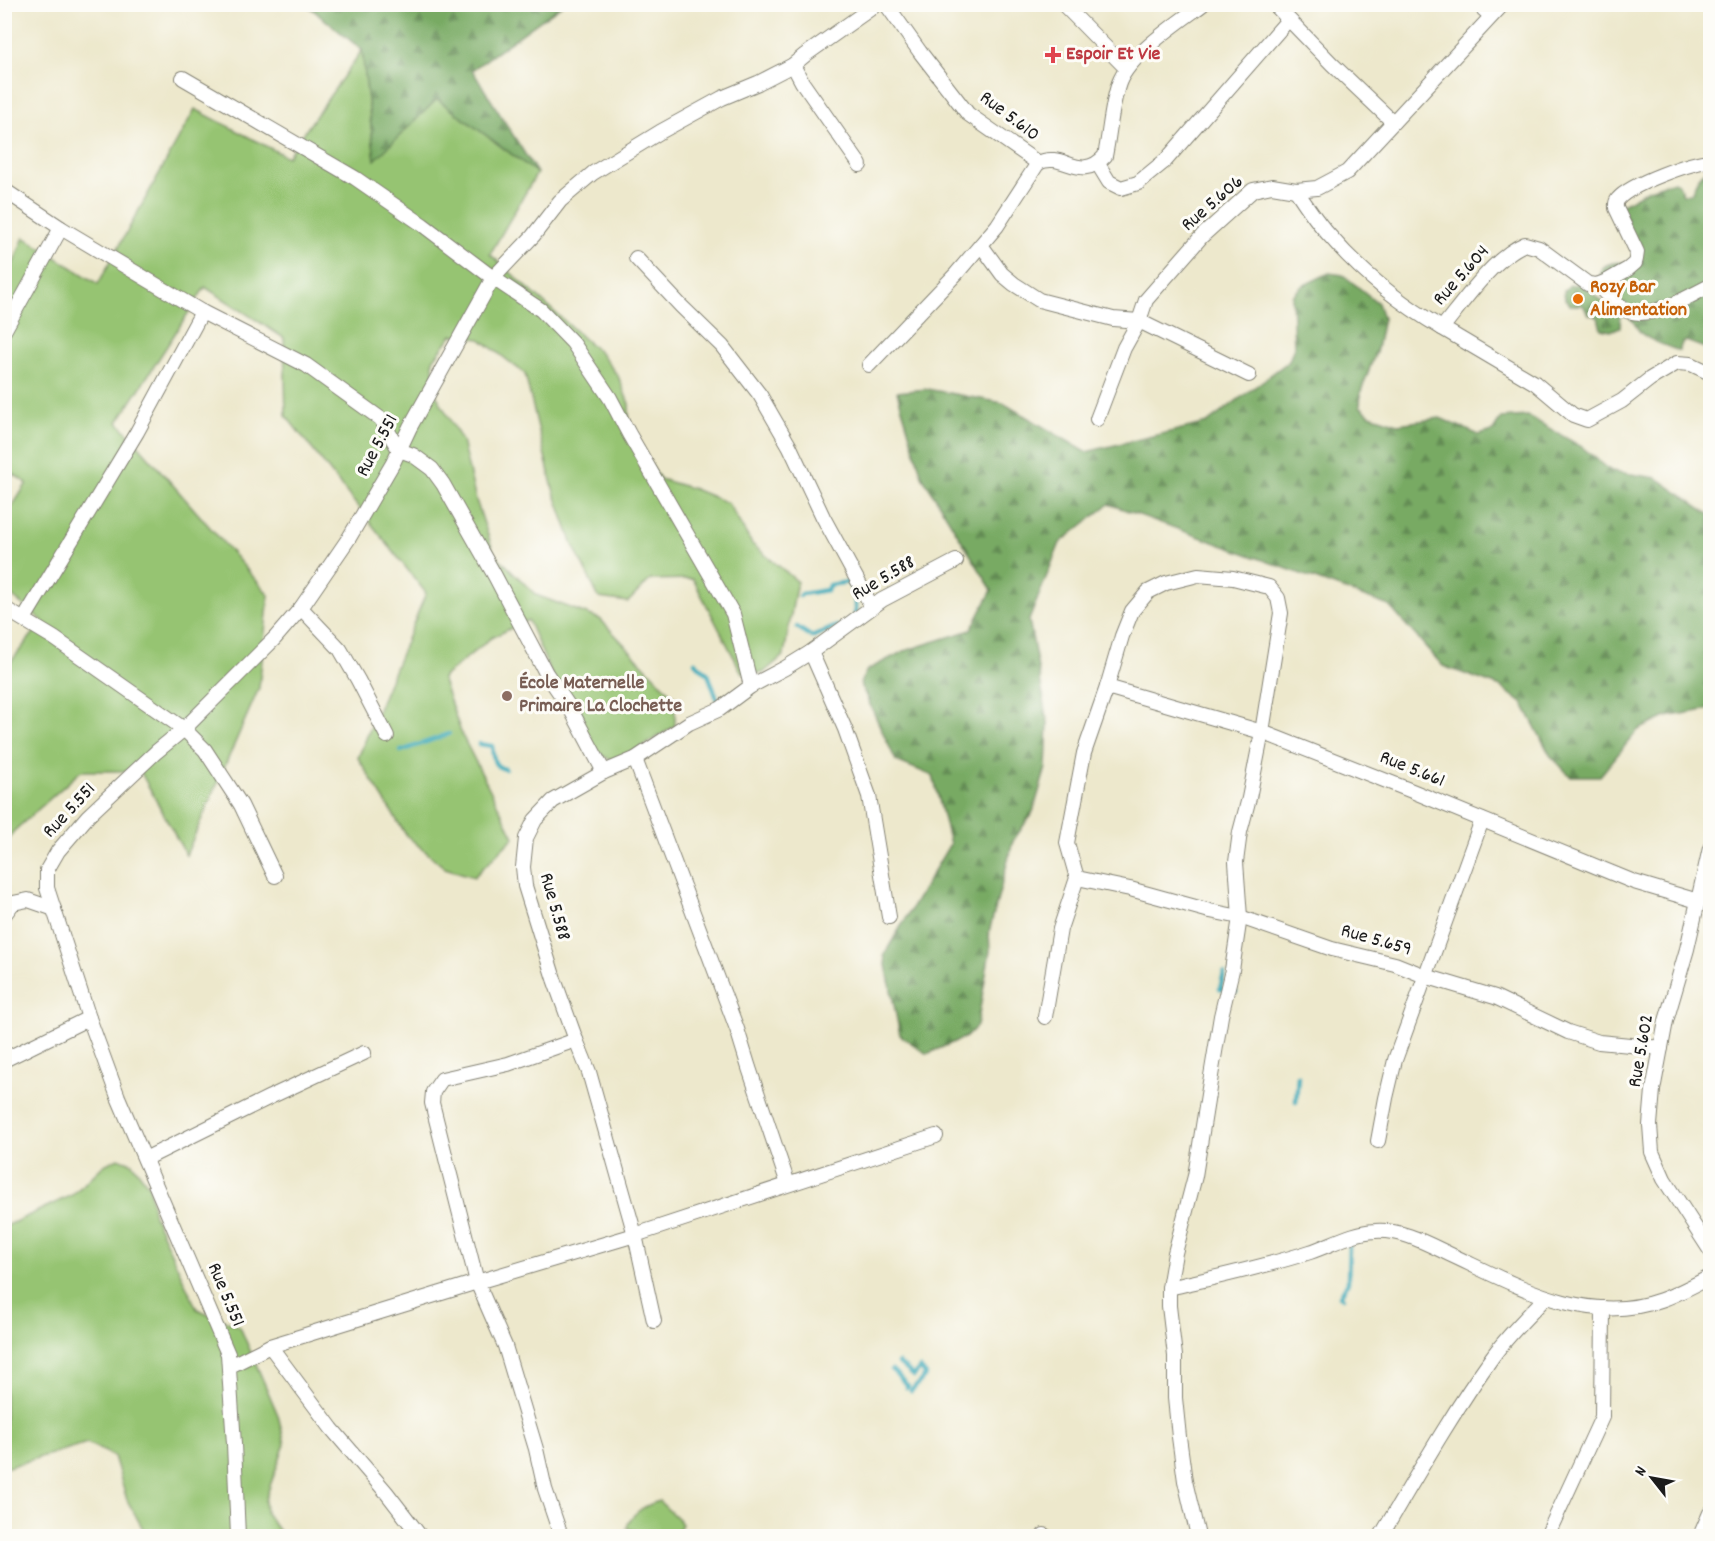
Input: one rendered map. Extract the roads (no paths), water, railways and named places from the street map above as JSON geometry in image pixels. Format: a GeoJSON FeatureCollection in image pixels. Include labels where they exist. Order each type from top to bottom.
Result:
{"type":"FeatureCollection","features":[{"type":"Feature","properties":{"kind":"street","name":"Rue 5.551"},"geometry":{"type":"LineString","coordinates":[[238,1536],[230,1366],[224,1340],[118,1097],[89,1018],[47,888],[47,870],[58,851],[88,816],[184,729],[275,638],[301,608],[349,538],[393,463],[410,427],[493,278],[533,236],[560,201],[592,173],[660,132],[793,65],[877,4]]}},
{"type":"Feature","properties":{"kind":"street","name":"Rue 5.610"},"geometry":{"type":"LineString","coordinates":[[886,4],[968,114],[1038,163],[1045,159],[1088,168],[1098,164]]}},
{"type":"Feature","properties":{"kind":"street"},"geometry":{"type":"LineString","coordinates":[[1063,4],[1126,68]]}},
{"type":"Feature","properties":{"kind":"street"},"geometry":{"type":"LineString","coordinates":[[1203,4],[1150,45],[1126,68],[1119,83],[1105,156],[1098,164],[1109,182],[1121,188],[1138,183],[1166,160],[1288,20]]}},
{"type":"Feature","properties":{"kind":"street"},"geometry":{"type":"LineString","coordinates":[[1274,4],[1393,122]]}},
{"type":"Feature","properties":{"kind":"street"},"geometry":{"type":"LineString","coordinates":[[1478,4],[1491,16]]}},
{"type":"Feature","properties":{"kind":"street","name":"Rue 5.606"},"geometry":{"type":"LineString","coordinates":[[1097,419],[1124,348],[1139,321],[1146,300],[1202,236],[1253,190],[1272,186],[1296,190],[1317,188],[1347,172],[1503,4]]}},
{"type":"Feature","properties":{"kind":"street"},"geometry":{"type":"LineString","coordinates":[[793,65],[802,82],[860,165]]}},
{"type":"Feature","properties":{"kind":"street"},"geometry":{"type":"LineString","coordinates":[[183,78],[355,178],[541,310],[573,343],[610,398],[734,614],[751,686]]}},
{"type":"Feature","properties":{"kind":"street"},"geometry":{"type":"LineString","coordinates":[[1710,161],[1681,167],[1648,181],[1619,198],[1616,208],[1637,252],[1635,263],[1597,285],[1623,308],[1638,314],[1657,311],[1710,286]]}},
{"type":"Feature","properties":{"kind":"street"},"geometry":{"type":"LineString","coordinates":[[869,365],[956,274],[997,226],[1038,163]]}},
{"type":"Feature","properties":{"kind":"street"},"geometry":{"type":"LineString","coordinates":[[4,190],[62,228],[202,312],[306,366],[381,419],[399,450],[413,455],[432,469],[443,484],[540,663],[570,708],[604,772]]}},
{"type":"Feature","properties":{"kind":"street"},"geometry":{"type":"LineString","coordinates":[[1296,190],[1328,234],[1362,269],[1398,300],[1442,328]]}},
{"type":"Feature","properties":{"kind":"street"},"geometry":{"type":"LineString","coordinates":[[4,331],[62,228]]}},
{"type":"Feature","properties":{"kind":"street","name":"Rue 5.604"},"geometry":{"type":"LineString","coordinates":[[1597,285],[1588,284],[1539,248],[1526,244],[1519,246],[1497,263],[1442,328],[1535,382],[1573,416],[1580,419],[1587,420],[1622,401],[1650,379],[1677,363],[1691,364],[1710,373]]}},
{"type":"Feature","properties":{"kind":"street"},"geometry":{"type":"LineString","coordinates":[[981,245],[1002,274],[1039,300],[1113,319],[1139,321],[1249,375]]}},
{"type":"Feature","properties":{"kind":"street"},"geometry":{"type":"LineString","coordinates":[[636,258],[722,346],[760,394],[790,447],[823,517],[872,607]]}},
{"type":"Feature","properties":{"kind":"street"},"geometry":{"type":"LineString","coordinates":[[24,619],[137,432],[202,312]]}},
{"type":"Feature","properties":{"kind":"street","name":"Rue 5.588"},"geometry":{"type":"LineString","coordinates":[[654,1320],[635,1235],[589,1072],[554,979],[525,886],[522,867],[526,838],[535,820],[553,801],[604,772],[635,759],[689,723],[720,709],[751,686],[811,652],[882,600],[956,561]]}},
{"type":"Feature","properties":{"kind":"street"},"geometry":{"type":"LineString","coordinates":[[1045,1017],[1060,929],[1077,878],[1067,843],[1084,753],[1132,611],[1148,592],[1166,583],[1198,575],[1233,578],[1269,587],[1278,598],[1281,613],[1262,732],[1240,832],[1236,862],[1240,917],[1232,970],[1221,1016],[1196,1176],[1175,1253],[1169,1288],[1179,1437],[1185,1481],[1198,1536]]}},
{"type":"Feature","properties":{"kind":"street"},"geometry":{"type":"LineString","coordinates":[[4,608],[107,674],[184,729],[205,750],[241,805],[275,876]]}},
{"type":"Feature","properties":{"kind":"street"},"geometry":{"type":"LineString","coordinates":[[301,608],[340,650],[387,736]]}},
{"type":"Feature","properties":{"kind":"street"},"geometry":{"type":"LineString","coordinates":[[811,652],[845,729],[869,796],[889,917]]}},
{"type":"Feature","properties":{"kind":"street","name":"Rue 5.661"},"geometry":{"type":"LineString","coordinates":[[1107,687],[1262,732],[1634,882],[1698,901]]}},
{"type":"Feature","properties":{"kind":"street"},"geometry":{"type":"LineString","coordinates":[[635,759],[733,1018],[788,1184]]}},
{"type":"Feature","properties":{"kind":"street"},"geometry":{"type":"LineString","coordinates":[[1378,1141],[1395,1060],[1482,820]]}},
{"type":"Feature","properties":{"kind":"street","name":"Rue 5.602"},"geometry":{"type":"LineString","coordinates":[[1710,849],[1687,949],[1666,1020],[1653,1090],[1650,1125],[1652,1152],[1664,1179],[1710,1250]]}},
{"type":"Feature","properties":{"kind":"street","name":"Rue 5.659"},"geometry":{"type":"LineString","coordinates":[[1077,878],[1240,917],[1332,949],[1395,964],[1425,976],[1495,997],[1568,1032],[1588,1039],[1629,1046],[1661,1047]]}},
{"type":"Feature","properties":{"kind":"street"},"geometry":{"type":"LineString","coordinates":[[4,915],[13,903],[28,900],[54,909]]}},
{"type":"Feature","properties":{"kind":"street"},"geometry":{"type":"LineString","coordinates":[[4,1060],[89,1018]]}},
{"type":"Feature","properties":{"kind":"street"},"geometry":{"type":"LineString","coordinates":[[561,1536],[545,1489],[533,1439],[505,1346],[477,1281],[432,1103],[433,1092],[442,1079],[508,1064],[576,1040]]}},
{"type":"Feature","properties":{"kind":"street"},"geometry":{"type":"LineString","coordinates":[[145,1159],[364,1053]]}},
{"type":"Feature","properties":{"kind":"street"},"geometry":{"type":"LineString","coordinates":[[230,1366],[270,1346],[477,1281],[635,1235],[936,1136]]}},
{"type":"Feature","properties":{"kind":"street"},"geometry":{"type":"LineString","coordinates":[[1169,1288],[1267,1264],[1376,1230],[1402,1234],[1424,1242],[1546,1297],[1577,1306],[1631,1307],[1660,1300],[1710,1277]]}},
{"type":"Feature","properties":{"kind":"street"},"geometry":{"type":"LineString","coordinates":[[1382,1536],[1449,1423],[1495,1354],[1546,1297]]}},
{"type":"Feature","properties":{"kind":"street"},"geometry":{"type":"LineString","coordinates":[[1547,1536],[1602,1417],[1603,1308]]}},
{"type":"Feature","properties":{"kind":"street"},"geometry":{"type":"LineString","coordinates":[[270,1346],[332,1429],[420,1536]]}},
{"type":"Feature","properties":{"kind":"street"},"geometry":{"type":"LineString","coordinates":[[1700,1536],[1710,1512]]}},
{"type":"Feature","properties":{"kind":"waterway"},"geometry":{"type":"LineString","coordinates":[[800,596],[827,590],[829,585],[849,582],[855,598],[855,614]]}},
{"type":"Feature","properties":{"kind":"waterway"},"geometry":{"type":"LineString","coordinates":[[797,627],[812,637],[837,626]]}},
{"type":"Feature","properties":{"kind":"waterway"},"geometry":{"type":"LineString","coordinates":[[695,662],[708,674],[719,704]]}},
{"type":"Feature","properties":{"kind":"waterway"},"geometry":{"type":"LineString","coordinates":[[401,751],[449,734]]}},
{"type":"Feature","properties":{"kind":"waterway"},"geometry":{"type":"LineString","coordinates":[[479,744],[492,746],[496,764],[505,769]]}},
{"type":"Feature","properties":{"kind":"waterway"},"geometry":{"type":"LineString","coordinates":[[1224,973],[1220,989],[1236,992]]}},
{"type":"Feature","properties":{"kind":"waterway"},"geometry":{"type":"LineString","coordinates":[[1296,1102],[1298,1076]]}},
{"type":"Feature","properties":{"kind":"waterway"},"geometry":{"type":"LineString","coordinates":[[1343,1298],[1340,1296],[1348,1282],[1349,1246]]}},
{"type":"Feature","properties":{"kind":"waterway"},"geometry":{"type":"LineString","coordinates":[[899,1363],[914,1376],[920,1368],[926,1375],[911,1391]]}},
{"type":"Feature","properties":{"kind":"waterway"},"geometry":{"type":"LineString","coordinates":[[892,1370],[908,1386],[907,1388]]}},
{"type":"Feature","properties":{"kind":"place","name":"Espoir Et Vie"},"geometry":{"type":"Point","coordinates":[1053,55]}},
{"type":"Feature","properties":{"kind":"place","name":"Rozy Bar Alimentation"},"geometry":{"type":"Point","coordinates":[1578,299]}},
{"type":"Feature","properties":{"kind":"place","name":"École Maternelle Primaire La Clochette"},"geometry":{"type":"Point","coordinates":[507,696]}}]}
